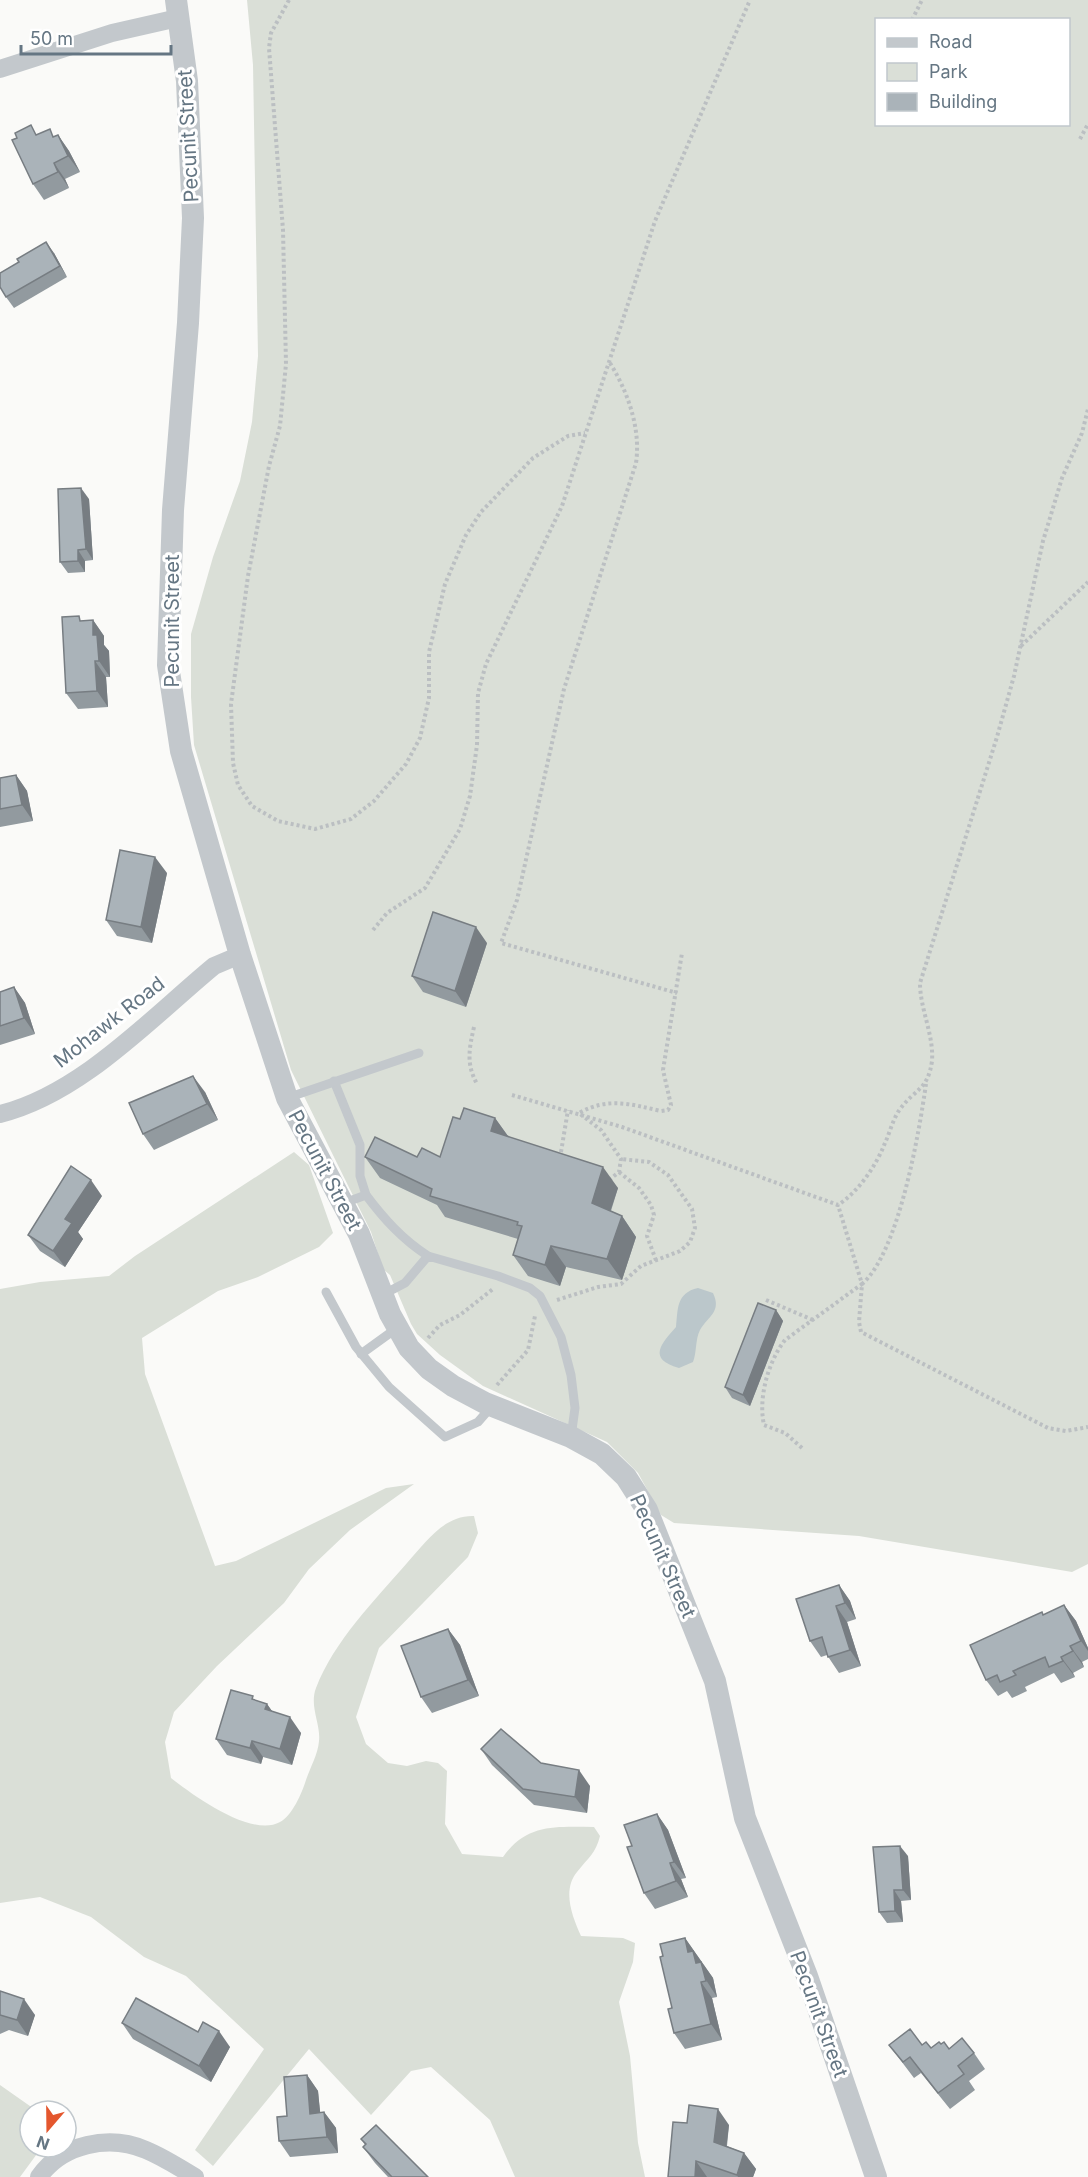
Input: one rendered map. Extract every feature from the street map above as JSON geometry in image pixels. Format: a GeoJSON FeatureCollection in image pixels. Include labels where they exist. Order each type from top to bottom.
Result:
{"type":"FeatureCollection","features":[{"type":"Feature","properties":{"kind":"street"},"geometry":{"type":"LineString","coordinates":[[0,69],[112,33],[177,9]]}},
{"type":"Feature","properties":{"kind":"street","name":"Pecunit Street"},"geometry":{"type":"LineString","coordinates":[[177,9],[187,81],[193,218],[188,335],[173,510],[168,664],[181,751],[240,955],[287,1098],[344,1203],[397,1328],[409,1348],[442,1379],[488,1404],[571,1437],[613,1463],[630,1483],[647,1510],[715,1681],[745,1818],[807,1976],[876,2177]]}},
{"type":"Feature","properties":{"kind":"street","name":"Mohawk Road"},"geometry":{"type":"LineString","coordinates":[[0,1114],[34,1103],[82,1074],[214,966],[240,955]]}},
{"type":"Feature","properties":{"kind":"street"},"geometry":{"type":"LineString","coordinates":[[39,2177],[48,2163],[74,2148],[116,2142],[145,2150],[195,2177]]}},
{"type":"Feature","properties":{"kind":"lane"},"geometry":{"type":"LineString","coordinates":[[287,1098],[419,1053]]}},
{"type":"Feature","properties":{"kind":"lane"},"geometry":{"type":"LineString","coordinates":[[334,1081],[360,1145],[360,1176],[366,1195],[392,1228],[428,1256],[505,1278],[530,1288],[546,1304],[566,1353],[574,1391],[571,1437]]}},
{"type":"Feature","properties":{"kind":"lane"},"geometry":{"type":"LineString","coordinates":[[344,1203],[366,1195]]}},
{"type":"Feature","properties":{"kind":"lane"},"geometry":{"type":"LineString","coordinates":[[383,1295],[405,1283],[428,1256]]}},
{"type":"Feature","properties":{"kind":"lane"},"geometry":{"type":"LineString","coordinates":[[326,1292],[362,1354],[389,1387],[445,1437],[478,1422],[488,1404]]}},
{"type":"Feature","properties":{"kind":"lane"},"geometry":{"type":"LineString","coordinates":[[362,1354],[397,1328]]}},
{"type":"Feature","properties":{"kind":"path"},"geometry":{"type":"LineString","coordinates":[[289,0],[271,33],[269,48],[284,246],[286,364],[284,398],[248,576],[231,704],[233,763],[238,785],[252,806],[278,821],[315,828],[351,819],[374,801],[406,764],[420,738],[429,698],[429,652],[445,584],[466,535],[481,512],[533,458],[568,436],[585,433]]}},
{"type":"Feature","properties":{"kind":"path"},"geometry":{"type":"LineString","coordinates":[[373,930],[387,913],[425,888],[460,829],[470,796],[477,745],[478,693],[486,664],[552,529],[655,221],[750,0]]}},
{"type":"Feature","properties":{"kind":"path"},"geometry":{"type":"LineString","coordinates":[[913,18],[922,0]]}},
{"type":"Feature","properties":{"kind":"path"},"geometry":{"type":"LineString","coordinates":[[1080,139],[1088,124]]}},
{"type":"Feature","properties":{"kind":"path"},"geometry":{"type":"LineString","coordinates":[[609,362],[629,404],[636,434],[636,463],[612,532],[594,599],[564,689],[517,900],[501,943],[677,993]]}},
{"type":"Feature","properties":{"kind":"path"},"geometry":{"type":"LineString","coordinates":[[802,1448],[785,1434],[764,1425],[763,1389],[777,1350],[796,1330],[862,1284],[873,1273],[895,1222],[915,1149],[932,1058],[920,1000],[920,983],[994,749],[1020,648],[1042,541],[1062,478],[1082,433],[1088,409]]}},
{"type":"Feature","properties":{"kind":"path"},"geometry":{"type":"LineString","coordinates":[[1020,648],[1088,582]]}},
{"type":"Feature","properties":{"kind":"path"},"geometry":{"type":"LineString","coordinates":[[579,1113],[595,1104],[616,1102],[661,1111],[668,1110],[670,1105],[663,1070],[682,952]]}},
{"type":"Feature","properties":{"kind":"path"},"geometry":{"type":"LineString","coordinates":[[474,1027],[468,1053],[470,1069],[477,1084]]}},
{"type":"Feature","properties":{"kind":"path"},"geometry":{"type":"LineString","coordinates":[[838,1205],[865,1178],[885,1144],[900,1108],[926,1083]]}},
{"type":"Feature","properties":{"kind":"path"},"geometry":{"type":"LineString","coordinates":[[512,1095],[622,1127],[758,1174],[838,1205]]}},
{"type":"Feature","properties":{"kind":"path"},"geometry":{"type":"LineString","coordinates":[[560,1164],[568,1110]]}},
{"type":"Feature","properties":{"kind":"path"},"geometry":{"type":"LineString","coordinates":[[579,1113],[601,1130],[621,1160],[619,1172],[606,1181]]}},
{"type":"Feature","properties":{"kind":"path"},"geometry":{"type":"LineString","coordinates":[[488,1404],[528,1350],[537,1310],[546,1304],[586,1290],[621,1284],[640,1266],[681,1251],[688,1245],[695,1228],[692,1209],[686,1196],[656,1164],[637,1159],[621,1160]]}},
{"type":"Feature","properties":{"kind":"path"},"geometry":{"type":"LineString","coordinates":[[619,1172],[639,1188],[651,1205],[654,1215],[647,1236],[655,1261]]}},
{"type":"Feature","properties":{"kind":"path"},"geometry":{"type":"LineString","coordinates":[[838,1205],[862,1284],[859,1322],[864,1335],[1048,1428],[1066,1431],[1088,1427]]}},
{"type":"Feature","properties":{"kind":"path"},"geometry":{"type":"LineString","coordinates":[[409,1348],[424,1345],[436,1328],[465,1311],[505,1278]]}},
{"type":"Feature","properties":{"kind":"path"},"geometry":{"type":"LineString","coordinates":[[766,1300],[813,1320]]}},
{"type":"Feature","properties":{"kind":"green space"},"geometry":{"type":"Polygon","coordinates":[[[247,0],[1088,0],[1088,1564],[1072,1572],[859,1536],[674,1523],[661,1515],[638,1473],[607,1442],[483,1386],[440,1355],[417,1334],[390,1275],[383,1269],[371,1232],[291,1070],[194,745],[191,634],[213,557],[240,481],[252,422],[258,356],[253,65],[247,0]]]}},
{"type":"Feature","properties":{"kind":"green space"},"geometry":{"type":"Polygon","coordinates":[[[294,1152],[309,1165],[333,1233],[319,1247],[258,1277],[218,1291],[142,1338],[145,1374],[215,1566],[236,1561],[386,1488],[414,1484],[350,1530],[309,1569],[284,1603],[217,1666],[174,1712],[165,1742],[171,1778],[208,1804],[239,1820],[268,1825],[284,1819],[299,1797],[317,1751],[319,1735],[314,1695],[333,1654],[369,1606],[436,1531],[454,1520],[474,1516],[478,1533],[468,1557],[379,1648],[356,1717],[366,1744],[388,1763],[407,1766],[426,1761],[438,1763],[447,1771],[445,1824],[462,1854],[503,1857],[522,1838],[543,1829],[594,1827],[600,1836],[594,1851],[572,1879],[570,1903],[581,1936],[623,1938],[635,1943],[633,1962],[619,2002],[630,2056],[638,2143],[645,2177],[515,2177],[490,2120],[431,2067],[411,2071],[371,2115],[309,2049],[213,2166],[195,2150],[264,2049],[186,1976],[144,1957],[91,1917],[40,1897],[0,1903],[0,1289],[40,1282],[109,1276],[135,1256],[294,1152]]]}},
{"type":"Feature","properties":{"kind":"green space"},"geometry":{"type":"Polygon","coordinates":[[[0,2085],[20,2099],[18,2099],[18,2159],[33,2159],[20,2177],[0,2177],[0,2085]]]}},
{"type":"Feature","properties":{"kind":"shaded area"},"geometry":{"type":"Polygon","coordinates":[[[698,1288],[713,1293],[716,1305],[700,1330],[693,1362],[679,1368],[663,1360],[660,1350],[676,1327],[678,1308],[682,1298],[691,1290],[698,1288]]]}},
{"type":"Feature","properties":{"kind":"building"},"geometry":{"type":"Polygon","coordinates":[[[31,125],[36,135],[50,129],[53,137],[58,135],[68,156],[54,163],[58,172],[33,184],[12,140],[17,138],[15,133],[31,125]]]}},
{"type":"Feature","properties":{"kind":"building"},"geometry":{"type":"Polygon","coordinates":[[[46,242],[60,266],[6,297],[0,287],[0,273],[19,262],[17,259],[46,242]]]}},
{"type":"Feature","properties":{"kind":"building"},"geometry":{"type":"Polygon","coordinates":[[[81,488],[86,549],[78,550],[78,561],[60,562],[58,489],[81,488]]]}},
{"type":"Feature","properties":{"kind":"building"},"geometry":{"type":"Polygon","coordinates":[[[79,616],[80,621],[93,620],[93,635],[97,635],[99,661],[95,661],[97,691],[66,693],[62,617],[79,616]]]}},
{"type":"Feature","properties":{"kind":"building"},"geometry":{"type":"Polygon","coordinates":[[[16,775],[22,805],[0,809],[0,778],[16,775]]]}},
{"type":"Feature","properties":{"kind":"building"},"geometry":{"type":"Polygon","coordinates":[[[120,850],[155,857],[141,927],[106,920],[120,850]]]}},
{"type":"Feature","properties":{"kind":"building"},"geometry":{"type":"Polygon","coordinates":[[[433,912],[476,927],[455,991],[412,976],[433,912]]]}},
{"type":"Feature","properties":{"kind":"building"},"geometry":{"type":"Polygon","coordinates":[[[14,987],[24,1018],[0,1026],[0,992],[14,987]]]}},
{"type":"Feature","properties":{"kind":"building"},"geometry":{"type":"Polygon","coordinates":[[[193,1076],[207,1104],[143,1134],[129,1103],[193,1076]]]}},
{"type":"Feature","properties":{"kind":"building"},"geometry":{"type":"Polygon","coordinates":[[[464,1108],[495,1118],[491,1131],[603,1167],[592,1203],[622,1216],[607,1259],[551,1246],[545,1265],[513,1255],[522,1226],[517,1225],[518,1222],[430,1196],[432,1189],[365,1157],[375,1137],[417,1157],[422,1148],[440,1157],[453,1117],[460,1119],[464,1108]]]}},
{"type":"Feature","properties":{"kind":"building"},"geometry":{"type":"Polygon","coordinates":[[[71,1166],[91,1180],[65,1219],[72,1223],[53,1251],[28,1235],[71,1166]]]}},
{"type":"Feature","properties":{"kind":"building"},"geometry":{"type":"Polygon","coordinates":[[[758,1303],[776,1310],[743,1395],[725,1387],[758,1303]]]}},
{"type":"Feature","properties":{"kind":"building"},"geometry":{"type":"Polygon","coordinates":[[[839,1585],[845,1603],[836,1606],[850,1650],[828,1657],[822,1637],[810,1641],[796,1599],[839,1585]]]}},
{"type":"Feature","properties":{"kind":"building"},"geometry":{"type":"Polygon","coordinates":[[[1064,1605],[1081,1641],[1070,1646],[1073,1651],[1061,1657],[1063,1661],[1049,1667],[1045,1657],[1013,1671],[1016,1675],[1000,1682],[997,1675],[986,1680],[970,1645],[1042,1612],[1043,1615],[1064,1605]]]}},
{"type":"Feature","properties":{"kind":"building"},"geometry":{"type":"Polygon","coordinates":[[[448,1629],[468,1680],[421,1697],[401,1646],[448,1629]]]}},
{"type":"Feature","properties":{"kind":"building"},"geometry":{"type":"Polygon","coordinates":[[[231,1690],[253,1696],[252,1699],[267,1704],[265,1709],[290,1717],[280,1749],[252,1741],[250,1748],[216,1739],[231,1690]]]}},
{"type":"Feature","properties":{"kind":"building"},"geometry":{"type":"Polygon","coordinates":[[[501,1729],[541,1763],[579,1770],[575,1797],[523,1789],[481,1749],[501,1729]]]}},
{"type":"Feature","properties":{"kind":"building"},"geometry":{"type":"Polygon","coordinates":[[[657,1814],[674,1862],[670,1863],[676,1881],[644,1893],[627,1847],[632,1846],[624,1825],[657,1814]]]}},
{"type":"Feature","properties":{"kind":"building"},"geometry":{"type":"Polygon","coordinates":[[[900,1846],[903,1890],[894,1890],[895,1911],[879,1912],[873,1847],[900,1846]]]}},
{"type":"Feature","properties":{"kind":"building"},"geometry":{"type":"Polygon","coordinates":[[[685,1938],[688,1952],[693,1951],[696,1963],[701,1962],[706,1981],[701,1982],[711,2024],[674,2033],[668,2009],[672,2008],[660,1957],[663,1956],[660,1944],[685,1938]]]}},
{"type":"Feature","properties":{"kind":"building"},"geometry":{"type":"Polygon","coordinates":[[[0,1991],[24,1999],[17,2020],[0,2015],[0,1991]]]}},
{"type":"Feature","properties":{"kind":"building"},"geometry":{"type":"Polygon","coordinates":[[[136,1998],[198,2032],[203,2022],[219,2031],[199,2066],[122,2023],[136,1998]]]}},
{"type":"Feature","properties":{"kind":"building"},"geometry":{"type":"Polygon","coordinates":[[[910,2029],[922,2045],[926,2042],[931,2048],[939,2042],[941,2044],[944,2042],[949,2049],[962,2038],[974,2053],[958,2066],[964,2074],[938,2093],[910,2057],[903,2062],[889,2045],[910,2029]]]}},
{"type":"Feature","properties":{"kind":"building"},"geometry":{"type":"Polygon","coordinates":[[[307,2075],[310,2114],[324,2112],[327,2137],[279,2141],[277,2117],[287,2116],[284,2077],[307,2075]]]}},
{"type":"Feature","properties":{"kind":"building"},"geometry":{"type":"Polygon","coordinates":[[[689,2105],[718,2109],[714,2142],[744,2153],[737,2175],[696,2161],[695,2177],[668,2177],[673,2122],[687,2123],[689,2105]]]}},
{"type":"Feature","properties":{"kind":"building"},"geometry":{"type":"Polygon","coordinates":[[[376,2125],[428,2177],[392,2177],[363,2147],[366,2144],[361,2139],[376,2125]]]}}]}
